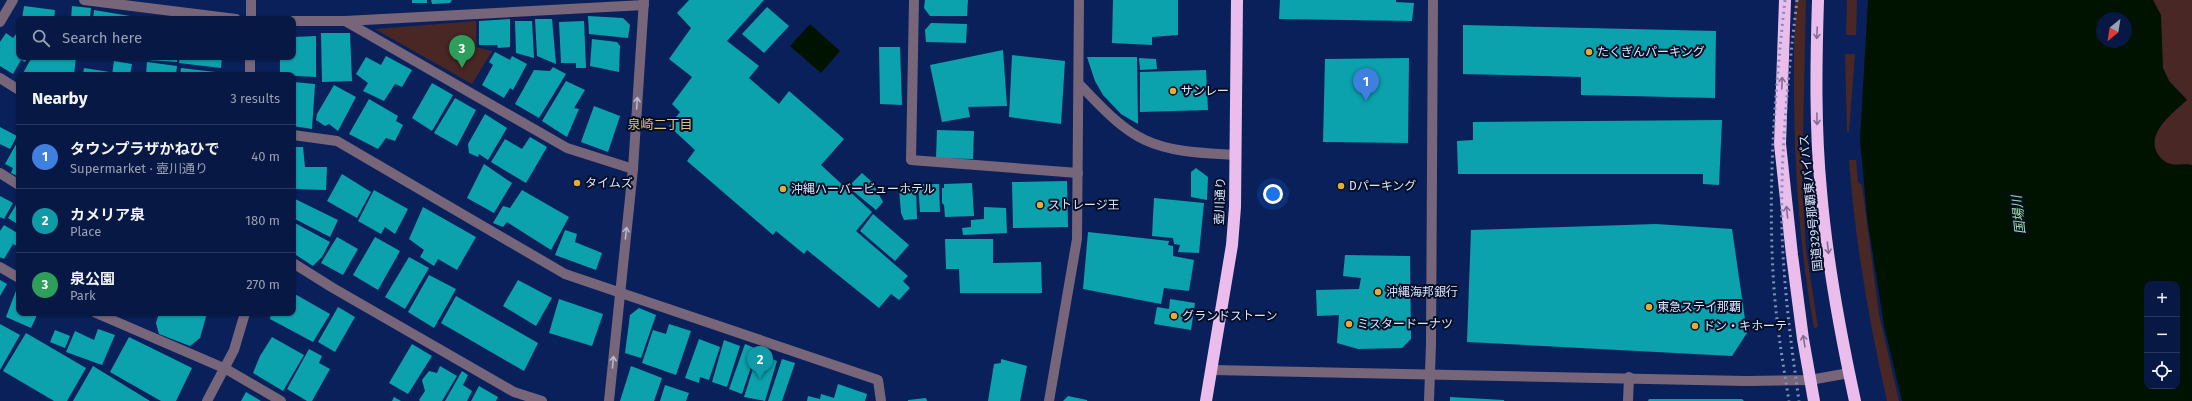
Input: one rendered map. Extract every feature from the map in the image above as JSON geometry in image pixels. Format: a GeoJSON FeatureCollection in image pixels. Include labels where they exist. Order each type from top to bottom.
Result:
{"type":"FeatureCollection","features":[{"type":"Feature","properties":{"kind":"highway","name":"壺川通り"},"geometry":{"type":"LineString","coordinates":[[1206,401],[1232,245],[1236,155],[1237,0]]}},
{"type":"Feature","properties":{"kind":"highway","name":"国道329号那覇東バイパス"},"geometry":{"type":"LineString","coordinates":[[1785,0],[1780,144],[1792,255],[1814,401]]}},
{"type":"Feature","properties":{"kind":"highway","name":"国道329号那覇東バイパス"},"geometry":{"type":"LineString","coordinates":[[1818,0],[1816,66],[1821,192],[1838,324],[1855,401]]}},
{"type":"Feature","properties":{"kind":"street"},"geometry":{"type":"LineString","coordinates":[[0,22],[14,0]]}},
{"type":"Feature","properties":{"kind":"street"},"geometry":{"type":"LineString","coordinates":[[84,0],[212,16]]}},
{"type":"Feature","properties":{"kind":"street"},"geometry":{"type":"LineString","coordinates":[[251,0],[251,16]]}},
{"type":"Feature","properties":{"kind":"street"},"geometry":{"type":"LineString","coordinates":[[914,0],[911,160],[1078,173]]}},
{"type":"Feature","properties":{"kind":"street"},"geometry":{"type":"LineString","coordinates":[[1049,401],[1077,239],[1079,0]]}},
{"type":"Feature","properties":{"kind":"street"},"geometry":{"type":"LineString","coordinates":[[1429,401],[1431,373],[1433,0]]}},
{"type":"Feature","properties":{"kind":"street"},"geometry":{"type":"LineString","coordinates":[[296,21],[345,21],[644,3],[633,169],[609,401]]}},
{"type":"Feature","properties":{"kind":"street"},"geometry":{"type":"LineString","coordinates":[[345,21],[567,148],[633,169]]}},
{"type":"Feature","properties":{"kind":"street"},"geometry":{"type":"LineString","coordinates":[[250,60],[250,72]]}},
{"type":"Feature","properties":{"kind":"street"},"geometry":{"type":"LineString","coordinates":[[0,78],[16,88]]}},
{"type":"Feature","properties":{"kind":"street"},"geometry":{"type":"LineString","coordinates":[[1079,84],[1109,115],[1144,140],[1167,148],[1187,152],[1236,155]]}},
{"type":"Feature","properties":{"kind":"street"},"geometry":{"type":"LineString","coordinates":[[296,135],[337,141],[565,274],[619,294],[878,380],[881,401]]}},
{"type":"Feature","properties":{"kind":"street"},"geometry":{"type":"LineString","coordinates":[[0,173],[16,183]]}},
{"type":"Feature","properties":{"kind":"street"},"geometry":{"type":"LineString","coordinates":[[296,265],[333,288],[514,392],[542,401]]}},
{"type":"Feature","properties":{"kind":"street"},"geometry":{"type":"LineString","coordinates":[[0,267],[16,276]]}},
{"type":"Feature","properties":{"kind":"street"},"geometry":{"type":"LineString","coordinates":[[103,316],[226,369],[281,401]]}},
{"type":"Feature","properties":{"kind":"street"},"geometry":{"type":"LineString","coordinates":[[207,401],[226,369],[241,331],[244,316]]}},
{"type":"Feature","properties":{"kind":"street"},"geometry":{"type":"LineString","coordinates":[[1212,370],[1746,380],[1810,380],[1849,373]]}},
{"type":"Feature","properties":{"kind":"street"},"geometry":{"type":"LineString","coordinates":[[1628,401],[1629,377]]}},
{"type":"Feature","properties":{"kind":"shaded area"},"geometry":{"type":"Polygon","coordinates":[[[1795,0],[1806,0],[1802,185],[1806,249],[1818,327],[1814,328],[1807,287],[1798,205],[1794,123],[1795,0]]]}},
{"type":"Feature","properties":{"kind":"shaded area"},"geometry":{"type":"Polygon","coordinates":[[[1847,0],[1857,0],[1856,35],[1846,35],[1847,0]]]}},
{"type":"Feature","properties":{"kind":"shaded area"},"geometry":{"type":"Polygon","coordinates":[[[2153,0],[2192,0],[2192,165],[2173,165],[2166,163],[2158,155],[2155,145],[2155,138],[2158,130],[2163,123],[2187,100],[2169,81],[2163,68],[2153,0]]]}},
{"type":"Feature","properties":{"kind":"shaded area"},"geometry":{"type":"Polygon","coordinates":[[[476,21],[476,47],[492,51],[472,84],[375,29],[476,21]]]}},
{"type":"Feature","properties":{"kind":"shaded area"},"geometry":{"type":"Polygon","coordinates":[[[1845,54],[1855,54],[1849,132],[1847,132],[1845,54]]]}},
{"type":"Feature","properties":{"kind":"shaded area"},"geometry":{"type":"Polygon","coordinates":[[[1849,160],[1856,160],[1858,182],[1862,185],[1879,314],[1899,401],[1887,401],[1880,371],[1859,251],[1849,160]]]}},
{"type":"Feature","properties":{"kind":"water","name":"国場川"},"geometry":{"type":"Polygon","coordinates":[[[1868,0],[2153,0],[2161,15],[2163,68],[2169,81],[2187,100],[2163,123],[2158,130],[2155,138],[2155,145],[2157,153],[2162,160],[2173,165],[2192,165],[2192,401],[1902,401],[1884,326],[1867,216],[1860,140],[1868,0]]]}},
{"type":"Feature","properties":{"kind":"water"},"geometry":{"type":"Polygon","coordinates":[[[810,24],[840,51],[821,73],[790,46],[810,24]]]}},
{"type":"Feature","properties":{"kind":"building"},"geometry":{"type":"Polygon","coordinates":[[[412,0],[427,0],[427,3],[412,3],[412,0]]]}},
{"type":"Feature","properties":{"kind":"building"},"geometry":{"type":"Polygon","coordinates":[[[431,0],[452,0],[450,3],[432,4],[431,0]]]}},
{"type":"Feature","properties":{"kind":"building","name":"沖縄ハーバービューホテル"},"geometry":{"type":"Polygon","coordinates":[[[689,0],[764,0],[727,41],[759,66],[749,78],[779,104],[789,91],[844,139],[821,165],[872,212],[856,231],[908,276],[903,281],[910,288],[899,300],[891,294],[879,308],[807,250],[804,254],[776,231],[773,235],[687,161],[695,150],[669,126],[680,112],[672,104],[692,77],[669,59],[691,28],[677,13],[689,0]]]}},
{"type":"Feature","properties":{"kind":"building"},"geometry":{"type":"Polygon","coordinates":[[[925,0],[968,0],[967,16],[930,16],[924,8],[925,0]]]}},
{"type":"Feature","properties":{"kind":"building"},"geometry":{"type":"Polygon","coordinates":[[[1113,0],[1178,0],[1178,35],[1152,37],[1152,45],[1112,43],[1113,0]]]}},
{"type":"Feature","properties":{"kind":"building"},"geometry":{"type":"Polygon","coordinates":[[[1280,0],[1396,0],[1396,2],[1414,3],[1412,21],[1279,19],[1280,0]]]}},
{"type":"Feature","properties":{"kind":"building"},"geometry":{"type":"Polygon","coordinates":[[[24,6],[55,10],[54,16],[22,16],[24,6]]]}},
{"type":"Feature","properties":{"kind":"building"},"geometry":{"type":"Polygon","coordinates":[[[72,6],[91,8],[90,16],[71,16],[72,6]]]}},
{"type":"Feature","properties":{"kind":"building"},"geometry":{"type":"Polygon","coordinates":[[[767,7],[789,26],[764,53],[742,34],[767,7]]]}},
{"type":"Feature","properties":{"kind":"building"},"geometry":{"type":"Polygon","coordinates":[[[94,10],[130,16],[93,16],[94,10]]]}},
{"type":"Feature","properties":{"kind":"building"},"geometry":{"type":"Polygon","coordinates":[[[588,16],[623,18],[630,25],[628,38],[589,34],[588,16]]]}},
{"type":"Feature","properties":{"kind":"building"},"geometry":{"type":"Polygon","coordinates":[[[510,19],[510,47],[498,48],[497,45],[479,45],[479,21],[510,19]]]}},
{"type":"Feature","properties":{"kind":"building"},"geometry":{"type":"Polygon","coordinates":[[[535,19],[552,19],[556,64],[537,56],[535,19]]]}},
{"type":"Feature","properties":{"kind":"building"},"geometry":{"type":"Polygon","coordinates":[[[515,21],[532,21],[534,58],[516,53],[515,21]]]}},
{"type":"Feature","properties":{"kind":"building"},"geometry":{"type":"Polygon","coordinates":[[[584,21],[586,68],[576,68],[576,63],[561,63],[559,22],[584,21]]]}},
{"type":"Feature","properties":{"kind":"building"},"geometry":{"type":"Polygon","coordinates":[[[931,23],[967,24],[966,43],[926,42],[925,30],[931,23]]]}},
{"type":"Feature","properties":{"kind":"building","name":"たくぎんパーキング"},"geometry":{"type":"Polygon","coordinates":[[[1463,25],[1716,31],[1715,98],[1581,95],[1581,77],[1463,74],[1463,25]]]}},
{"type":"Feature","properties":{"kind":"building"},"geometry":{"type":"Polygon","coordinates":[[[6,33],[13,38],[16,34],[16,60],[21,60],[13,74],[0,66],[0,42],[6,33]]]}},
{"type":"Feature","properties":{"kind":"building"},"geometry":{"type":"Polygon","coordinates":[[[321,33],[350,33],[352,81],[322,82],[321,33]]]}},
{"type":"Feature","properties":{"kind":"building"},"geometry":{"type":"Polygon","coordinates":[[[316,36],[316,77],[296,76],[296,72],[280,72],[280,60],[296,60],[296,37],[316,36]]]}},
{"type":"Feature","properties":{"kind":"building"},"geometry":{"type":"Polygon","coordinates":[[[592,39],[617,42],[620,46],[619,72],[590,66],[592,39]]]}},
{"type":"Feature","properties":{"kind":"building"},"geometry":{"type":"Polygon","coordinates":[[[879,47],[900,47],[902,105],[880,104],[879,47]]]}},
{"type":"Feature","properties":{"kind":"building"},"geometry":{"type":"Polygon","coordinates":[[[1003,50],[1007,106],[968,107],[970,117],[942,122],[930,65],[1003,50]]]}},
{"type":"Feature","properties":{"kind":"building"},"geometry":{"type":"Polygon","coordinates":[[[495,52],[510,60],[512,56],[527,64],[513,90],[510,88],[504,98],[482,85],[493,65],[489,62],[495,52]]]}},
{"type":"Feature","properties":{"kind":"building"},"geometry":{"type":"Polygon","coordinates":[[[1012,55],[1065,61],[1061,124],[1009,117],[1012,55]]]}},
{"type":"Feature","properties":{"kind":"building"},"geometry":{"type":"Polygon","coordinates":[[[386,56],[412,70],[402,87],[395,84],[384,101],[363,91],[368,83],[356,74],[366,57],[381,65],[386,56]]]}},
{"type":"Feature","properties":{"kind":"building"},"geometry":{"type":"Polygon","coordinates":[[[1087,57],[1137,57],[1138,124],[1121,114],[1103,95],[1095,81],[1087,57]]]}},
{"type":"Feature","properties":{"kind":"building"},"geometry":{"type":"Polygon","coordinates":[[[1139,58],[1156,59],[1157,69],[1140,70],[1139,58]]]}},
{"type":"Feature","properties":{"kind":"building"},"geometry":{"type":"Polygon","coordinates":[[[1409,58],[1408,143],[1323,142],[1325,59],[1409,58]]]}},
{"type":"Feature","properties":{"kind":"building"},"geometry":{"type":"Polygon","coordinates":[[[30,60],[76,60],[74,72],[24,72],[30,60]]]}},
{"type":"Feature","properties":{"kind":"building"},"geometry":{"type":"Polygon","coordinates":[[[147,60],[177,60],[177,62],[147,60]]]}},
{"type":"Feature","properties":{"kind":"building"},"geometry":{"type":"Polygon","coordinates":[[[180,60],[222,60],[221,68],[179,63],[180,60]]]}},
{"type":"Feature","properties":{"kind":"building"},"geometry":{"type":"Polygon","coordinates":[[[114,61],[132,64],[131,72],[112,72],[114,61]]]}},
{"type":"Feature","properties":{"kind":"building"},"geometry":{"type":"Polygon","coordinates":[[[147,62],[177,66],[176,72],[146,72],[147,62]]]}},
{"type":"Feature","properties":{"kind":"building"},"geometry":{"type":"Polygon","coordinates":[[[553,67],[566,74],[539,118],[515,104],[534,70],[550,71],[553,67]]]}},
{"type":"Feature","properties":{"kind":"building"},"geometry":{"type":"Polygon","coordinates":[[[84,68],[110,72],[83,72],[84,68]]]}},
{"type":"Feature","properties":{"kind":"building"},"geometry":{"type":"Polygon","coordinates":[[[181,68],[215,72],[180,72],[181,68]]]}},
{"type":"Feature","properties":{"kind":"building","name":"サンレー"},"geometry":{"type":"Polygon","coordinates":[[[1206,70],[1208,110],[1140,112],[1140,72],[1206,70]]]}},
{"type":"Feature","properties":{"kind":"building"},"geometry":{"type":"Polygon","coordinates":[[[566,81],[585,90],[574,108],[579,109],[567,137],[542,121],[566,81]]]}},
{"type":"Feature","properties":{"kind":"building"},"geometry":{"type":"Polygon","coordinates":[[[296,82],[315,84],[312,129],[296,126],[296,82]]]}},
{"type":"Feature","properties":{"kind":"building"},"geometry":{"type":"Polygon","coordinates":[[[432,83],[453,95],[432,131],[412,118],[432,83]]]}},
{"type":"Feature","properties":{"kind":"building"},"geometry":{"type":"Polygon","coordinates":[[[334,85],[356,97],[338,131],[329,124],[325,126],[316,120],[317,114],[334,85]]]}},
{"type":"Feature","properties":{"kind":"building"},"geometry":{"type":"Polygon","coordinates":[[[455,98],[476,110],[457,146],[434,133],[455,98]]]}},
{"type":"Feature","properties":{"kind":"building"},"geometry":{"type":"Polygon","coordinates":[[[369,99],[398,116],[396,121],[403,125],[395,141],[386,138],[378,149],[349,134],[369,99]]]}},
{"type":"Feature","properties":{"kind":"building"},"geometry":{"type":"Polygon","coordinates":[[[594,106],[620,116],[608,152],[581,142],[594,106]]]}},
{"type":"Feature","properties":{"kind":"building"},"geometry":{"type":"Polygon","coordinates":[[[485,114],[507,128],[488,160],[479,154],[478,157],[469,153],[468,144],[485,114]]]}},
{"type":"Feature","properties":{"kind":"building"},"geometry":{"type":"Polygon","coordinates":[[[1722,120],[1719,185],[1703,184],[1703,174],[1458,174],[1457,141],[1473,140],[1473,122],[1722,120]]]}},
{"type":"Feature","properties":{"kind":"building"},"geometry":{"type":"Polygon","coordinates":[[[0,127],[16,135],[10,149],[0,144],[0,127]]]}},
{"type":"Feature","properties":{"kind":"building"},"geometry":{"type":"Polygon","coordinates":[[[937,130],[974,131],[973,159],[936,158],[937,130]]]}},
{"type":"Feature","properties":{"kind":"building"},"geometry":{"type":"Polygon","coordinates":[[[530,137],[547,147],[526,183],[491,162],[505,139],[522,149],[530,137]]]}},
{"type":"Feature","properties":{"kind":"building"},"geometry":{"type":"Polygon","coordinates":[[[16,144],[16,176],[11,173],[13,168],[5,164],[16,144]]]}},
{"type":"Feature","properties":{"kind":"building"},"geometry":{"type":"Polygon","coordinates":[[[296,147],[303,147],[305,167],[327,167],[326,190],[296,189],[296,147]]]}},
{"type":"Feature","properties":{"kind":"building"},"geometry":{"type":"Polygon","coordinates":[[[484,164],[512,183],[494,213],[467,198],[484,164]]]}},
{"type":"Feature","properties":{"kind":"building"},"geometry":{"type":"Polygon","coordinates":[[[1196,168],[1208,177],[1207,200],[1191,197],[1191,172],[1196,168]]]}},
{"type":"Feature","properties":{"kind":"building"},"geometry":{"type":"Polygon","coordinates":[[[862,173],[872,182],[883,202],[876,210],[848,187],[862,173]]]}},
{"type":"Feature","properties":{"kind":"building"},"geometry":{"type":"Polygon","coordinates":[[[342,174],[371,192],[357,218],[327,201],[342,174]]]}},
{"type":"Feature","properties":{"kind":"building","name":"ストレージ王"},"geometry":{"type":"Polygon","coordinates":[[[1067,181],[1068,227],[1013,228],[1012,182],[1067,181]]]}},
{"type":"Feature","properties":{"kind":"building"},"geometry":{"type":"Polygon","coordinates":[[[972,183],[974,216],[945,217],[944,205],[942,203],[942,188],[944,188],[944,184],[972,183]]]}},
{"type":"Feature","properties":{"kind":"building"},"geometry":{"type":"Polygon","coordinates":[[[918,184],[939,184],[940,212],[920,212],[918,184]]]}},
{"type":"Feature","properties":{"kind":"building"},"geometry":{"type":"Polygon","coordinates":[[[916,186],[917,219],[904,220],[901,213],[899,188],[916,186]]]}},
{"type":"Feature","properties":{"kind":"building"},"geometry":{"type":"Polygon","coordinates":[[[374,190],[408,209],[395,234],[385,227],[381,234],[358,221],[374,190]]]}},
{"type":"Feature","properties":{"kind":"building"},"geometry":{"type":"Polygon","coordinates":[[[522,190],[569,217],[551,250],[507,222],[503,227],[493,223],[503,206],[510,208],[522,190]]]}},
{"type":"Feature","properties":{"kind":"building"},"geometry":{"type":"Polygon","coordinates":[[[0,196],[13,203],[4,219],[0,217],[0,196]]]}},
{"type":"Feature","properties":{"kind":"building"},"geometry":{"type":"Polygon","coordinates":[[[1154,198],[1204,203],[1199,253],[1178,252],[1180,245],[1174,244],[1173,238],[1152,236],[1154,198]]]}},
{"type":"Feature","properties":{"kind":"building"},"geometry":{"type":"Polygon","coordinates":[[[296,199],[338,220],[330,237],[296,220],[296,199]]]}},
{"type":"Feature","properties":{"kind":"building"},"geometry":{"type":"Polygon","coordinates":[[[16,205],[16,223],[8,218],[16,205]]]}},
{"type":"Feature","properties":{"kind":"building"},"geometry":{"type":"Polygon","coordinates":[[[423,207],[476,237],[457,270],[438,259],[434,266],[420,257],[424,250],[409,239],[423,207]]]}},
{"type":"Feature","properties":{"kind":"building"},"geometry":{"type":"Polygon","coordinates":[[[984,207],[1006,208],[1007,233],[963,235],[962,228],[971,227],[971,220],[984,219],[984,207]]]}},
{"type":"Feature","properties":{"kind":"building"},"geometry":{"type":"Polygon","coordinates":[[[873,214],[909,245],[895,261],[860,231],[873,214]]]}},
{"type":"Feature","properties":{"kind":"building"},"geometry":{"type":"Polygon","coordinates":[[[296,224],[330,242],[322,257],[313,266],[296,255],[296,224]]]}},
{"type":"Feature","properties":{"kind":"building"},"geometry":{"type":"Polygon","coordinates":[[[1656,224],[1732,229],[1747,333],[1732,356],[1467,342],[1471,230],[1656,224]]]}},
{"type":"Feature","properties":{"kind":"building"},"geometry":{"type":"Polygon","coordinates":[[[4,225],[16,232],[16,246],[13,244],[4,259],[0,257],[0,231],[4,225]]]}},
{"type":"Feature","properties":{"kind":"building"},"geometry":{"type":"Polygon","coordinates":[[[565,230],[577,234],[575,242],[602,253],[596,270],[555,255],[565,230]]]}},
{"type":"Feature","properties":{"kind":"building"},"geometry":{"type":"Polygon","coordinates":[[[1088,232],[1169,241],[1168,245],[1173,246],[1173,256],[1194,260],[1189,291],[1164,288],[1161,304],[1083,289],[1088,232]]]}},
{"type":"Feature","properties":{"kind":"building"},"geometry":{"type":"Polygon","coordinates":[[[337,237],[358,249],[343,275],[321,263],[337,237]]]}},
{"type":"Feature","properties":{"kind":"building"},"geometry":{"type":"Polygon","coordinates":[[[375,237],[400,251],[378,290],[353,275],[375,237]]]}},
{"type":"Feature","properties":{"kind":"building"},"geometry":{"type":"Polygon","coordinates":[[[945,239],[993,239],[993,263],[1041,262],[1042,293],[960,293],[959,269],[946,269],[945,239]]]}},
{"type":"Feature","properties":{"kind":"building"},"geometry":{"type":"Polygon","coordinates":[[[1345,255],[1410,256],[1411,339],[1402,348],[1358,349],[1337,343],[1339,315],[1317,316],[1316,290],[1359,289],[1361,278],[1343,276],[1345,255]]]}},
{"type":"Feature","properties":{"kind":"building"},"geometry":{"type":"Polygon","coordinates":[[[409,257],[429,268],[405,309],[385,297],[409,257]]]}},
{"type":"Feature","properties":{"kind":"building"},"geometry":{"type":"Polygon","coordinates":[[[429,275],[456,289],[434,328],[408,312],[429,275]]]}},
{"type":"Feature","properties":{"kind":"building"},"geometry":{"type":"Polygon","coordinates":[[[0,280],[7,284],[0,296],[0,280]]]}},
{"type":"Feature","properties":{"kind":"building"},"geometry":{"type":"Polygon","coordinates":[[[518,280],[552,298],[536,326],[503,306],[518,280]]]}},
{"type":"Feature","properties":{"kind":"building"},"geometry":{"type":"Polygon","coordinates":[[[16,291],[16,316],[37,316],[31,328],[6,317],[16,291]]]}},
{"type":"Feature","properties":{"kind":"building"},"geometry":{"type":"Polygon","coordinates":[[[296,295],[330,314],[313,342],[270,319],[270,316],[296,316],[296,295]]]}},
{"type":"Feature","properties":{"kind":"building"},"geometry":{"type":"Polygon","coordinates":[[[456,296],[538,343],[524,371],[441,323],[456,296]]]}},
{"type":"Feature","properties":{"kind":"building"},"geometry":{"type":"Polygon","coordinates":[[[559,299],[603,314],[592,346],[549,333],[559,299]]]}},
{"type":"Feature","properties":{"kind":"building","name":"グランドストーン"},"geometry":{"type":"Polygon","coordinates":[[[1170,299],[1195,303],[1191,330],[1154,324],[1157,307],[1169,309],[1170,299]]]}},
{"type":"Feature","properties":{"kind":"building"},"geometry":{"type":"Polygon","coordinates":[[[338,307],[355,317],[335,352],[318,342],[338,307]]]}},
{"type":"Feature","properties":{"kind":"building"},"geometry":{"type":"Polygon","coordinates":[[[639,308],[656,315],[641,358],[625,353],[630,315],[639,308]]]}},
{"type":"Feature","properties":{"kind":"building"},"geometry":{"type":"Polygon","coordinates":[[[158,316],[206,316],[200,338],[190,346],[159,334],[156,323],[158,316]]]}},
{"type":"Feature","properties":{"kind":"building"},"geometry":{"type":"Polygon","coordinates":[[[0,324],[20,335],[0,370],[0,324]]]}},
{"type":"Feature","properties":{"kind":"building"},"geometry":{"type":"Polygon","coordinates":[[[669,324],[691,331],[676,375],[642,363],[653,330],[666,334],[669,324]]]}},
{"type":"Feature","properties":{"kind":"building"},"geometry":{"type":"Polygon","coordinates":[[[98,329],[115,335],[102,365],[66,352],[75,331],[94,340],[98,329]]]}},
{"type":"Feature","properties":{"kind":"building"},"geometry":{"type":"Polygon","coordinates":[[[55,330],[70,336],[65,348],[50,342],[55,330]]]}},
{"type":"Feature","properties":{"kind":"building"},"geometry":{"type":"Polygon","coordinates":[[[26,333],[86,368],[67,401],[54,401],[3,371],[26,333]]]}},
{"type":"Feature","properties":{"kind":"building"},"geometry":{"type":"Polygon","coordinates":[[[129,337],[192,368],[176,401],[161,401],[110,372],[129,337]]]}},
{"type":"Feature","properties":{"kind":"building"},"geometry":{"type":"Polygon","coordinates":[[[272,337],[304,355],[283,391],[253,373],[260,356],[272,337]]]}},
{"type":"Feature","properties":{"kind":"building"},"geometry":{"type":"Polygon","coordinates":[[[699,339],[720,347],[709,380],[700,377],[699,383],[685,378],[699,339]]]}},
{"type":"Feature","properties":{"kind":"building"},"geometry":{"type":"Polygon","coordinates":[[[724,340],[740,346],[727,387],[712,382],[724,340]]]}},
{"type":"Feature","properties":{"kind":"building"},"geometry":{"type":"Polygon","coordinates":[[[412,344],[432,356],[408,394],[389,383],[412,344]]]}},
{"type":"Feature","properties":{"kind":"building"},"geometry":{"type":"Polygon","coordinates":[[[745,344],[757,349],[742,394],[729,389],[745,344]]]}},
{"type":"Feature","properties":{"kind":"building"},"geometry":{"type":"Polygon","coordinates":[[[309,349],[322,356],[319,363],[330,369],[312,401],[307,401],[287,389],[309,349]]]}},
{"type":"Feature","properties":{"kind":"building"},"geometry":{"type":"Polygon","coordinates":[[[758,353],[777,361],[765,401],[744,397],[758,353]]]}},
{"type":"Feature","properties":{"kind":"building"},"geometry":{"type":"Polygon","coordinates":[[[782,359],[795,363],[782,401],[768,401],[782,359]]]}},
{"type":"Feature","properties":{"kind":"building"},"geometry":{"type":"Polygon","coordinates":[[[1001,359],[1027,366],[1020,401],[988,401],[994,364],[1001,363],[1001,359]]]}},
{"type":"Feature","properties":{"kind":"building"},"geometry":{"type":"Polygon","coordinates":[[[93,366],[150,401],[73,401],[93,366]]]}},
{"type":"Feature","properties":{"kind":"building"},"geometry":{"type":"Polygon","coordinates":[[[440,366],[457,376],[442,401],[420,401],[419,400],[425,391],[422,380],[429,371],[437,373],[440,366]]]}},
{"type":"Feature","properties":{"kind":"building"},"geometry":{"type":"Polygon","coordinates":[[[631,366],[662,378],[654,401],[620,401],[631,366]]]}},
{"type":"Feature","properties":{"kind":"building"},"geometry":{"type":"Polygon","coordinates":[[[462,371],[468,375],[463,385],[472,391],[467,401],[445,401],[462,371]]]}},
{"type":"Feature","properties":{"kind":"building"},"geometry":{"type":"Polygon","coordinates":[[[838,384],[867,394],[865,401],[807,401],[808,396],[820,399],[821,394],[834,398],[838,384]]]}},
{"type":"Feature","properties":{"kind":"building"},"geometry":{"type":"Polygon","coordinates":[[[665,385],[689,393],[686,401],[660,401],[665,385]]]}},
{"type":"Feature","properties":{"kind":"building"},"geometry":{"type":"Polygon","coordinates":[[[479,386],[498,397],[496,401],[471,401],[479,386]]]}},
{"type":"Feature","properties":{"kind":"building"},"geometry":{"type":"Polygon","coordinates":[[[246,392],[261,401],[241,401],[246,392]]]}},
{"type":"Feature","properties":{"kind":"building"},"geometry":{"type":"Polygon","coordinates":[[[1068,396],[1087,400],[1087,401],[1063,401],[1068,396]]]}},
{"type":"Feature","properties":{"kind":"building"},"geometry":{"type":"Polygon","coordinates":[[[394,397],[401,401],[392,401],[394,397]]]}},
{"type":"Feature","properties":{"kind":"building"},"geometry":{"type":"Polygon","coordinates":[[[1450,397],[1504,400],[1504,401],[1450,401],[1450,397]]]}},
{"type":"Feature","properties":{"kind":"building"},"geometry":{"type":"Polygon","coordinates":[[[926,398],[927,401],[908,401],[908,400],[926,398]]]}},
{"type":"Feature","properties":{"kind":"building"},"geometry":{"type":"Polygon","coordinates":[[[1649,399],[1742,399],[1744,401],[1648,401],[1649,399]]]}},
{"type":"Feature","properties":{"kind":"railway"},"geometry":{"type":"LineString","coordinates":[[1785,0],[1775,102],[1771,204],[1775,304],[1789,401]]}},
{"type":"Feature","properties":{"kind":"railway"},"geometry":{"type":"LineString","coordinates":[[1797,0],[1783,145],[1782,232],[1786,296],[1799,401]]}},
{"type":"Feature","properties":{"kind":"place","name":"たくぎんパーキング"},"geometry":{"type":"Point","coordinates":[1589,52]}},
{"type":"Feature","properties":{"kind":"place","name":"泉公園"},"geometry":{"type":"Point","coordinates":[462,68]}},
{"type":"Feature","properties":{"kind":"place","name":"サンレー"},"geometry":{"type":"Point","coordinates":[1173,91]}},
{"type":"Feature","properties":{"kind":"place","name":"タウンプラザかねひで"},"geometry":{"type":"Point","coordinates":[1366,101]}},
{"type":"Feature","properties":{"kind":"place","name":"タイムズ"},"geometry":{"type":"Point","coordinates":[577,183]}},
{"type":"Feature","properties":{"kind":"place","name":"Dパーキング"},"geometry":{"type":"Point","coordinates":[1341,186]}},
{"type":"Feature","properties":{"kind":"place","name":"沖縄ハーバービューホテル"},"geometry":{"type":"Point","coordinates":[783,189]}},
{"type":"Feature","properties":{"kind":"place","name":"ストレージ王"},"geometry":{"type":"Point","coordinates":[1040,205]}},
{"type":"Feature","properties":{"kind":"place","name":"沖縄海邦銀行"},"geometry":{"type":"Point","coordinates":[1378,292]}},
{"type":"Feature","properties":{"kind":"place","name":"東急ステイ那覇"},"geometry":{"type":"Point","coordinates":[1649,307]}},
{"type":"Feature","properties":{"kind":"place","name":"グランドストーン"},"geometry":{"type":"Point","coordinates":[1174,316]}},
{"type":"Feature","properties":{"kind":"place","name":"ミスタードーナツ"},"geometry":{"type":"Point","coordinates":[1349,324]}},
{"type":"Feature","properties":{"kind":"place","name":"ドン・キホーテ"},"geometry":{"type":"Point","coordinates":[1695,326]}},
{"type":"Feature","properties":{"kind":"place","name":"カメリア泉"},"geometry":{"type":"Point","coordinates":[760,379]}},
{"type":"Feature","properties":{"kind":"district","name":"泉崎二丁目"},"geometry":{"type":"Point","coordinates":[660,124]}}]}
